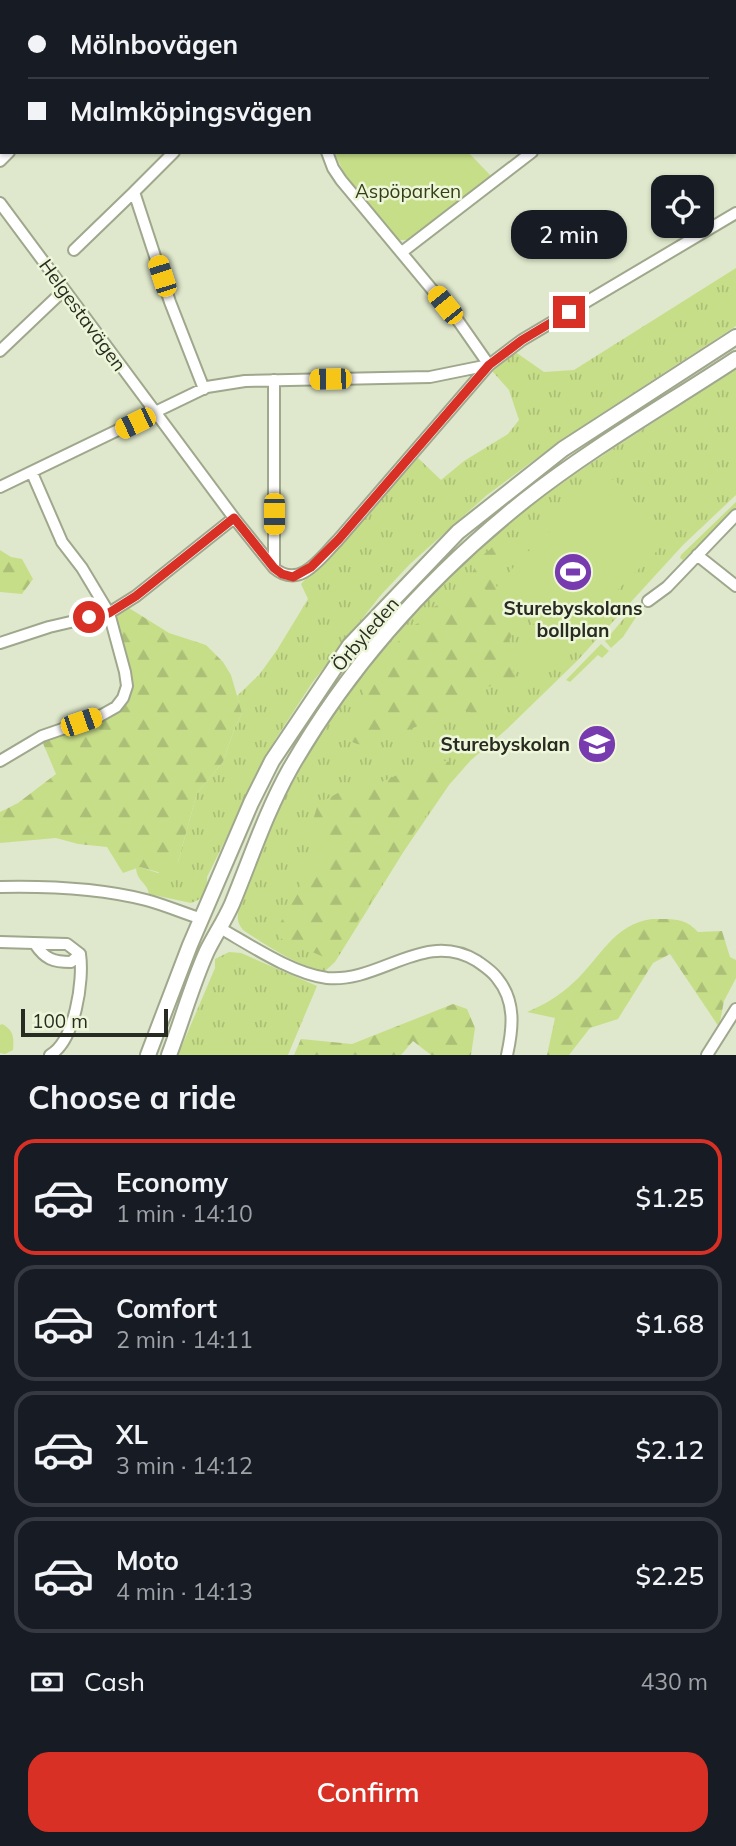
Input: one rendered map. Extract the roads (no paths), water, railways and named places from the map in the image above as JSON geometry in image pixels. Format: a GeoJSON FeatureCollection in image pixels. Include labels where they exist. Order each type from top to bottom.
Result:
{"type":"FeatureCollection","features":[{"type":"Feature","properties":{"kind":"main road","name":"Örbyleden"},"geometry":{"type":"LineString","coordinates":[[148,1055],[190,944],[251,803],[272,761],[350,645],[458,532],[563,449],[736,337]]}},
{"type":"Feature","properties":{"kind":"main road","name":"Örbyleden"},"geometry":{"type":"LineString","coordinates":[[169,1055],[207,952],[231,906],[265,818],[289,770],[346,683],[426,588],[474,543],[527,499],[579,462],[736,359]]}},
{"type":"Feature","properties":{"kind":"main road"},"geometry":{"type":"LineString","coordinates":[[202,919],[220,928]]}},
{"type":"Feature","properties":{"kind":"street"},"geometry":{"type":"LineString","coordinates":[[74,250],[172,154]]}},
{"type":"Feature","properties":{"kind":"street"},"geometry":{"type":"LineString","coordinates":[[328,154],[341,180],[459,322],[489,365]]}},
{"type":"Feature","properties":{"kind":"street"},"geometry":{"type":"LineString","coordinates":[[402,252],[529,154]]}},
{"type":"Feature","properties":{"kind":"street"},"geometry":{"type":"LineString","coordinates":[[134,192],[170,302],[204,389]]}},
{"type":"Feature","properties":{"kind":"street","name":"Helgestavägen"},"geometry":{"type":"LineString","coordinates":[[0,204],[274,568]]}},
{"type":"Feature","properties":{"kind":"street"},"geometry":{"type":"LineString","coordinates":[[274,380],[274,568],[293,577],[303,573],[338,540],[489,365],[522,340],[736,213]]}},
{"type":"Feature","properties":{"kind":"street"},"geometry":{"type":"LineString","coordinates":[[0,351],[63,291]]}},
{"type":"Feature","properties":{"kind":"street"},"geometry":{"type":"LineString","coordinates":[[0,487],[204,389],[223,383],[430,377],[489,365]]}},
{"type":"Feature","properties":{"kind":"street"},"geometry":{"type":"LineString","coordinates":[[455,372],[463,396]]}},
{"type":"Feature","properties":{"kind":"street"},"geometry":{"type":"LineString","coordinates":[[0,761],[42,736],[100,716],[116,707],[127,686],[109,613],[82,568],[62,542],[32,473]]}},
{"type":"Feature","properties":{"kind":"street"},"geometry":{"type":"LineString","coordinates":[[648,601],[667,587],[736,515]]}},
{"type":"Feature","properties":{"kind":"street"},"geometry":{"type":"LineString","coordinates":[[0,643],[49,627],[109,613],[145,589],[234,518]]}},
{"type":"Feature","properties":{"kind":"street"},"geometry":{"type":"LineString","coordinates":[[697,555],[736,586]]}},
{"type":"Feature","properties":{"kind":"street"},"geometry":{"type":"LineString","coordinates":[[0,887],[59,887],[123,896],[145,900],[202,919]]}},
{"type":"Feature","properties":{"kind":"street"},"geometry":{"type":"LineString","coordinates":[[220,928],[289,965],[328,978],[360,975],[427,951],[449,950],[466,955],[493,972],[503,985],[512,1008],[513,1022],[507,1055]]}},
{"type":"Feature","properties":{"kind":"street"},"geometry":{"type":"LineString","coordinates":[[0,942],[67,944],[80,954],[82,974],[75,1011],[65,1039],[57,1051],[50,1055]]}},
{"type":"Feature","properties":{"kind":"street"},"geometry":{"type":"LineString","coordinates":[[34,944],[51,961],[71,962],[80,954]]}},
{"type":"Feature","properties":{"kind":"street"},"geometry":{"type":"LineString","coordinates":[[707,1055],[736,1009]]}},
{"type":"Feature","properties":{"kind":"place","name":"Sturebyskolans bollplan"},"geometry":{"type":"Point","coordinates":[573,572]}},
{"type":"Feature","properties":{"kind":"place","name":"Sturebyskolan"},"geometry":{"type":"Point","coordinates":[597,744]}},
{"type":"Feature","properties":{"kind":"park label","name":"Aspöparken"},"geometry":{"type":"Point","coordinates":[408,191]}}]}
